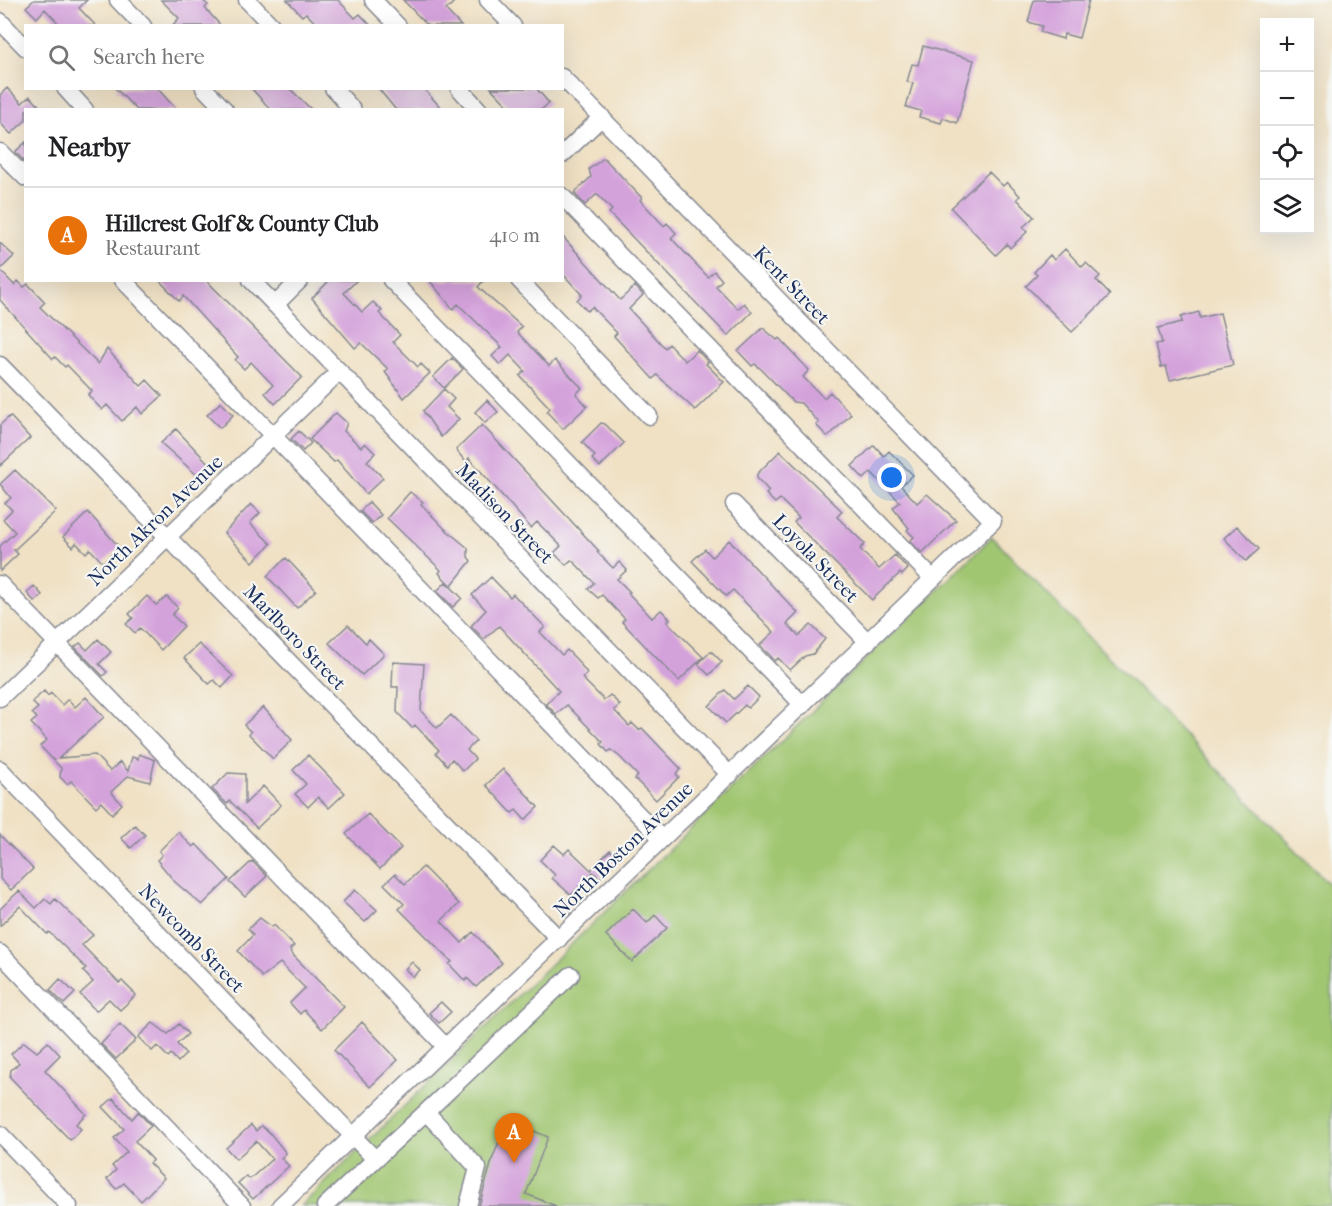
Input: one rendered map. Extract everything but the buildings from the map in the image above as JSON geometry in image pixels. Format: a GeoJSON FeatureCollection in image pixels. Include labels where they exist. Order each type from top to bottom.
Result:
{"type":"FeatureCollection","features":[{"type":"Feature","properties":{"kind":"street"},"geometry":{"type":"LineString","coordinates":[[118,0],[141,24]]}},
{"type":"Feature","properties":{"kind":"street"},"geometry":{"type":"LineString","coordinates":[[247,0],[270,24]]}},
{"type":"Feature","properties":{"kind":"street"},"geometry":{"type":"LineString","coordinates":[[373,0],[396,24]]}},
{"type":"Feature","properties":{"kind":"street"},"geometry":{"type":"LineString","coordinates":[[488,0],[511,24]]}},
{"type":"Feature","properties":{"kind":"street"},"geometry":{"type":"LineString","coordinates":[[0,21],[24,46]]}},
{"type":"Feature","properties":{"kind":"street","name":"Kent Street"},"geometry":{"type":"LineString","coordinates":[[564,79],[993,521]]}},
{"type":"Feature","properties":{"kind":"street"},"geometry":{"type":"LineString","coordinates":[[67,90],[83,108]]}},
{"type":"Feature","properties":{"kind":"street"},"geometry":{"type":"LineString","coordinates":[[206,90],[223,108]]}},
{"type":"Feature","properties":{"kind":"street"},"geometry":{"type":"LineString","coordinates":[[335,90],[351,108]]}},
{"type":"Feature","properties":{"kind":"street"},"geometry":{"type":"LineString","coordinates":[[461,90],[477,108]]}},
{"type":"Feature","properties":{"kind":"street"},"geometry":{"type":"LineString","coordinates":[[564,153],[602,117]]}},
{"type":"Feature","properties":{"kind":"street"},"geometry":{"type":"LineString","coordinates":[[0,152],[24,176]]}},
{"type":"Feature","properties":{"kind":"street"},"geometry":{"type":"LineString","coordinates":[[564,198],[933,579]]}},
{"type":"Feature","properties":{"kind":"street"},"geometry":{"type":"LineString","coordinates":[[125,282],[662,839]]}},
{"type":"Feature","properties":{"kind":"street","name":"Madison Street"},"geometry":{"type":"LineString","coordinates":[[253,282],[730,775]]}},
{"type":"Feature","properties":{"kind":"street"},"geometry":{"type":"LineString","coordinates":[[275,305],[298,282]]}},
{"type":"Feature","properties":{"kind":"street"},"geometry":{"type":"LineString","coordinates":[[393,282],[803,705]]}},
{"type":"Feature","properties":{"kind":"street"},"geometry":{"type":"LineString","coordinates":[[521,282],[649,416]]}},
{"type":"Feature","properties":{"kind":"street","name":"Marlboro Street"},"geometry":{"type":"LineString","coordinates":[[0,365],[559,939]]}},
{"type":"Feature","properties":{"kind":"street","name":"North Akron Avenue"},"geometry":{"type":"LineString","coordinates":[[0,698],[339,372]]}},
{"type":"Feature","properties":{"kind":"street","name":"Loyola Street"},"geometry":{"type":"LineString","coordinates":[[734,504],[868,642]]}},
{"type":"Feature","properties":{"kind":"street","name":"North Boston Avenue"},"geometry":{"type":"LineString","coordinates":[[280,1206],[993,521]]}},
{"type":"Feature","properties":{"kind":"street"},"geometry":{"type":"LineString","coordinates":[[0,584],[446,1047]]}},
{"type":"Feature","properties":{"kind":"street","name":"Newcomb Street"},"geometry":{"type":"LineString","coordinates":[[0,769],[375,1159]]}},
{"type":"Feature","properties":{"kind":"street"},"geometry":{"type":"LineString","coordinates":[[0,953],[242,1206]]}},
{"type":"Feature","properties":{"kind":"street"},"geometry":{"type":"LineString","coordinates":[[325,1206],[571,975]]}},
{"type":"Feature","properties":{"kind":"street"},"geometry":{"type":"LineString","coordinates":[[426,1112],[478,1168],[468,1206]]}},
{"type":"Feature","properties":{"kind":"street"},"geometry":{"type":"LineString","coordinates":[[0,1134],[69,1206]]}},
{"type":"Feature","properties":{"kind":"green space"},"geometry":{"type":"Polygon","coordinates":[[[992,537],[1332,887],[1332,1206],[301,1206],[992,537]]]}},
{"type":"Feature","properties":{"kind":"place","name":"Hillcrest Golf & County Club"},"geometry":{"type":"Point","coordinates":[514,1163]}}]}
